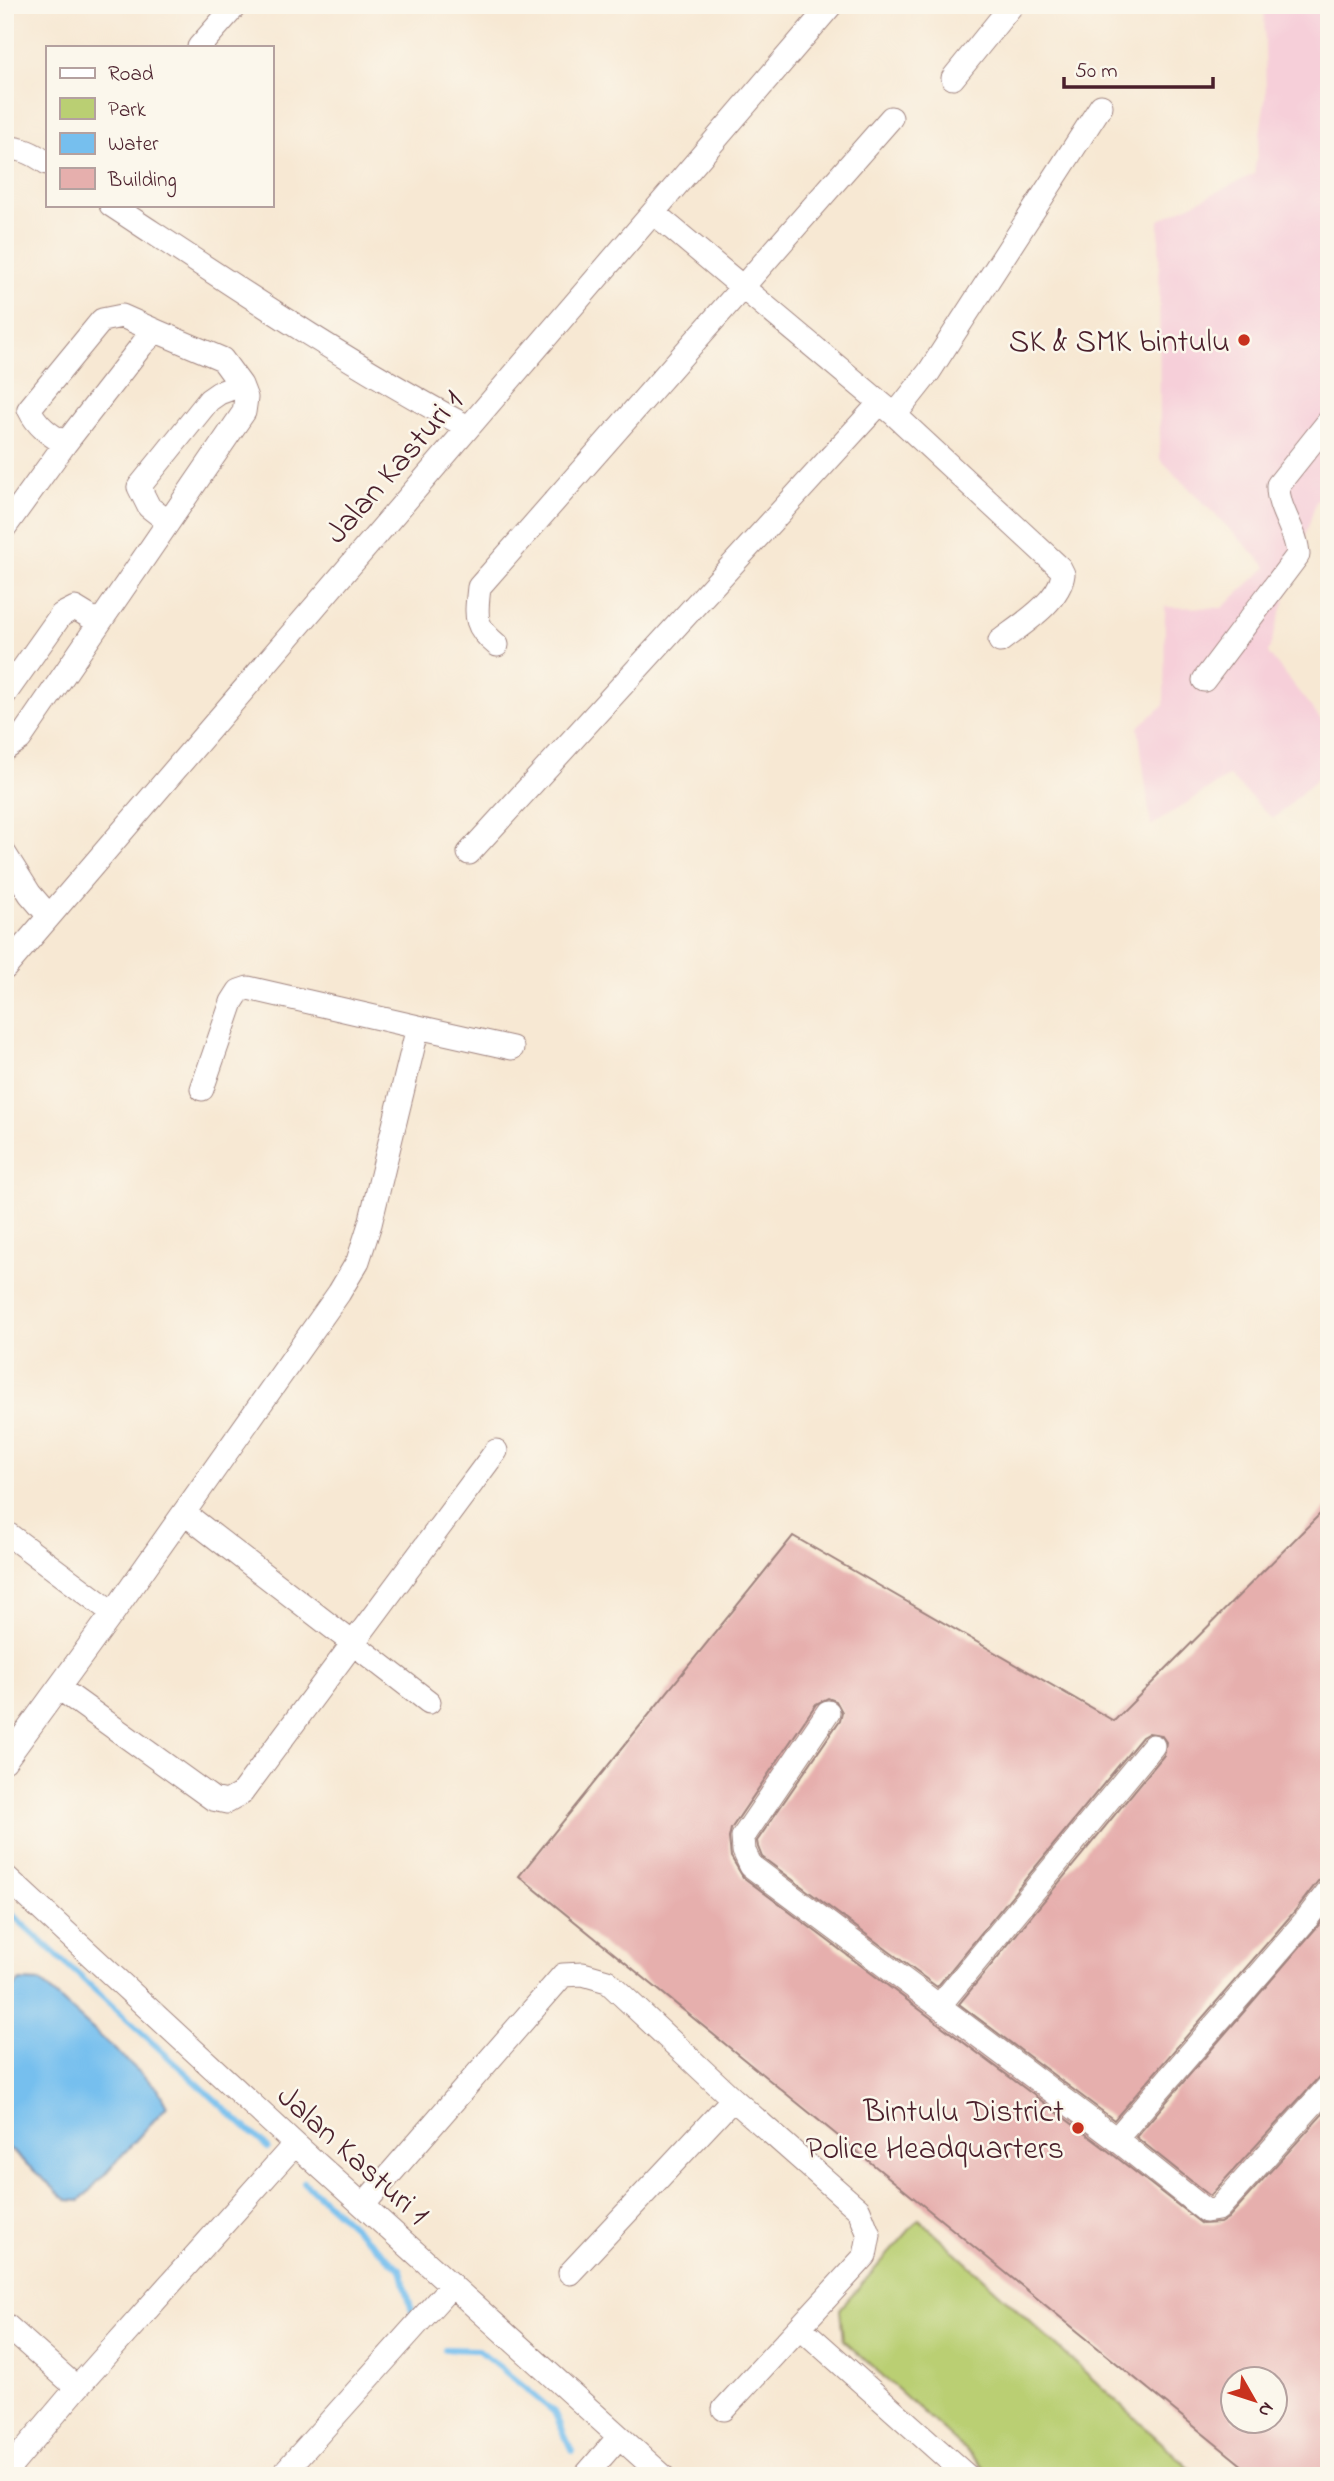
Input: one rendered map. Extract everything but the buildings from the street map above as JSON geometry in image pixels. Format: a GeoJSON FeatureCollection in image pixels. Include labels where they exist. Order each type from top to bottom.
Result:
{"type":"FeatureCollection","features":[{"type":"Feature","properties":{"kind":"street"},"geometry":{"type":"LineString","coordinates":[[200,46],[236,5]]}},
{"type":"Feature","properties":{"kind":"street","name":"Jalan Kasturi 1"},"geometry":{"type":"LineString","coordinates":[[5,968],[831,5]]}},
{"type":"Feature","properties":{"kind":"street"},"geometry":{"type":"LineString","coordinates":[[953,78],[1012,5]]}},
{"type":"Feature","properties":{"kind":"street"},"geometry":{"type":"LineString","coordinates":[[469,853],[887,409],[929,372],[1101,107]]}},
{"type":"Feature","properties":{"kind":"street"},"geometry":{"type":"LineString","coordinates":[[497,645],[481,632],[476,610],[479,587],[891,118]]}},
{"type":"Feature","properties":{"kind":"street"},"geometry":{"type":"LineString","coordinates":[[5,148],[15,147],[33,153],[46,162]]}},
{"type":"Feature","properties":{"kind":"street"},"geometry":{"type":"LineString","coordinates":[[113,206],[258,302],[402,392],[468,427]]}},
{"type":"Feature","properties":{"kind":"street"},"geometry":{"type":"LineString","coordinates":[[654,213],[887,409],[1063,574],[1062,583],[1049,599],[1033,616],[1000,641]]}},
{"type":"Feature","properties":{"kind":"street"},"geometry":{"type":"LineString","coordinates":[[5,749],[20,739],[244,412],[246,398],[242,385],[222,359],[122,316],[102,320],[29,409],[45,432],[65,444]]}},
{"type":"Feature","properties":{"kind":"street"},"geometry":{"type":"LineString","coordinates":[[5,527],[65,444],[142,345],[156,331]]}},
{"type":"Feature","properties":{"kind":"street"},"geometry":{"type":"LineString","coordinates":[[167,521],[149,507],[139,487],[209,400],[219,393],[242,385]]}},
{"type":"Feature","properties":{"kind":"street"},"geometry":{"type":"LineString","coordinates":[[1204,680],[1298,555],[1297,544],[1278,496],[1278,485],[1329,421]]}},
{"type":"Feature","properties":{"kind":"street"},"geometry":{"type":"LineString","coordinates":[[5,694],[61,615],[75,608],[98,622]]}},
{"type":"Feature","properties":{"kind":"street"},"geometry":{"type":"LineString","coordinates":[[5,854],[30,894],[49,916]]}},
{"type":"Feature","properties":{"kind":"street"},"geometry":{"type":"LineString","coordinates":[[202,1089],[232,1002],[239,991],[248,988],[512,1048]]}},
{"type":"Feature","properties":{"kind":"street"},"geometry":{"type":"LineString","coordinates":[[5,1760],[340,1293],[358,1261],[370,1224],[418,1027]]}},
{"type":"Feature","properties":{"kind":"street"},"geometry":{"type":"LineString","coordinates":[[59,1688],[214,1800],[227,1802],[241,1794],[496,1451]]}},
{"type":"Feature","properties":{"kind":"street"},"geometry":{"type":"LineString","coordinates":[[184,1513],[429,1702]]}},
{"type":"Feature","properties":{"kind":"street"},"geometry":{"type":"LineString","coordinates":[[5,1532],[113,1613]]}},
{"type":"Feature","properties":{"kind":"street"},"geometry":{"type":"LineString","coordinates":[[828,1712],[743,1837],[744,1851],[751,1866],[1116,2139],[1194,2203],[1206,2211],[1218,2209],[1329,2086]]}},
{"type":"Feature","properties":{"kind":"street"},"geometry":{"type":"LineString","coordinates":[[939,2006],[1153,1746]]}},
{"type":"Feature","properties":{"kind":"street","name":"Jalan Kasturi 1"},"geometry":{"type":"LineString","coordinates":[[5,1876],[295,2144],[663,2476]]}},
{"type":"Feature","properties":{"kind":"street"},"geometry":{"type":"LineString","coordinates":[[1116,2139],[1306,1922],[1329,1890]]}},
{"type":"Feature","properties":{"kind":"street"},"geometry":{"type":"LineString","coordinates":[[363,2204],[563,1976],[583,1974],[607,1981],[733,2099],[859,2210],[869,2235],[865,2256],[724,2409]]}},
{"type":"Feature","properties":{"kind":"street"},"geometry":{"type":"LineString","coordinates":[[570,2273],[733,2099]]}},
{"type":"Feature","properties":{"kind":"street"},"geometry":{"type":"LineString","coordinates":[[5,2473],[77,2388],[295,2144]]}},
{"type":"Feature","properties":{"kind":"street"},"geometry":{"type":"LineString","coordinates":[[281,2476],[452,2285]]}},
{"type":"Feature","properties":{"kind":"street"},"geometry":{"type":"LineString","coordinates":[[5,2324],[77,2388]]}},
{"type":"Feature","properties":{"kind":"street"},"geometry":{"type":"LineString","coordinates":[[800,2326],[953,2471]]}},
{"type":"Feature","properties":{"kind":"street"},"geometry":{"type":"LineString","coordinates":[[584,2476],[619,2437]]}},
{"type":"Feature","properties":{"kind":"shaded area","name":"SK & SMK bintulu"},"geometry":{"type":"Polygon","coordinates":[[[1264,5],[1329,5],[1329,507],[1317,499],[1268,653],[1329,730],[1329,768],[1273,819],[1229,776],[1151,826],[1138,727],[1164,705],[1165,607],[1222,608],[1267,567],[1160,459],[1159,220],[1254,174],[1266,94],[1264,5]]]}},
{"type":"Feature","properties":{"kind":"green space"},"geometry":{"type":"Polygon","coordinates":[[[919,2219],[1198,2476],[994,2476],[843,2340],[840,2309],[919,2219]]]}},
{"type":"Feature","properties":{"kind":"water"},"geometry":{"type":"Polygon","coordinates":[[[20,1981],[41,1982],[158,2089],[167,2106],[80,2201],[67,2200],[5,2145],[5,1997],[20,1981]]]}},
{"type":"Feature","properties":{"kind":"waterway"},"geometry":{"type":"LineString","coordinates":[[5,1908],[268,2148]]}},
{"type":"Feature","properties":{"kind":"waterway"},"geometry":{"type":"LineString","coordinates":[[304,2182],[401,2270],[414,2319]]}},
{"type":"Feature","properties":{"kind":"waterway"},"geometry":{"type":"LineString","coordinates":[[445,2349],[479,2350],[554,2412],[572,2451]]}},
{"type":"Feature","properties":{"kind":"place","name":"SK & SMK bintulu"},"geometry":{"type":"Point","coordinates":[1244,340]}},
{"type":"Feature","properties":{"kind":"place","name":"Bintulu District Police Headquarters"},"geometry":{"type":"Point","coordinates":[1078,2128]}}]}
